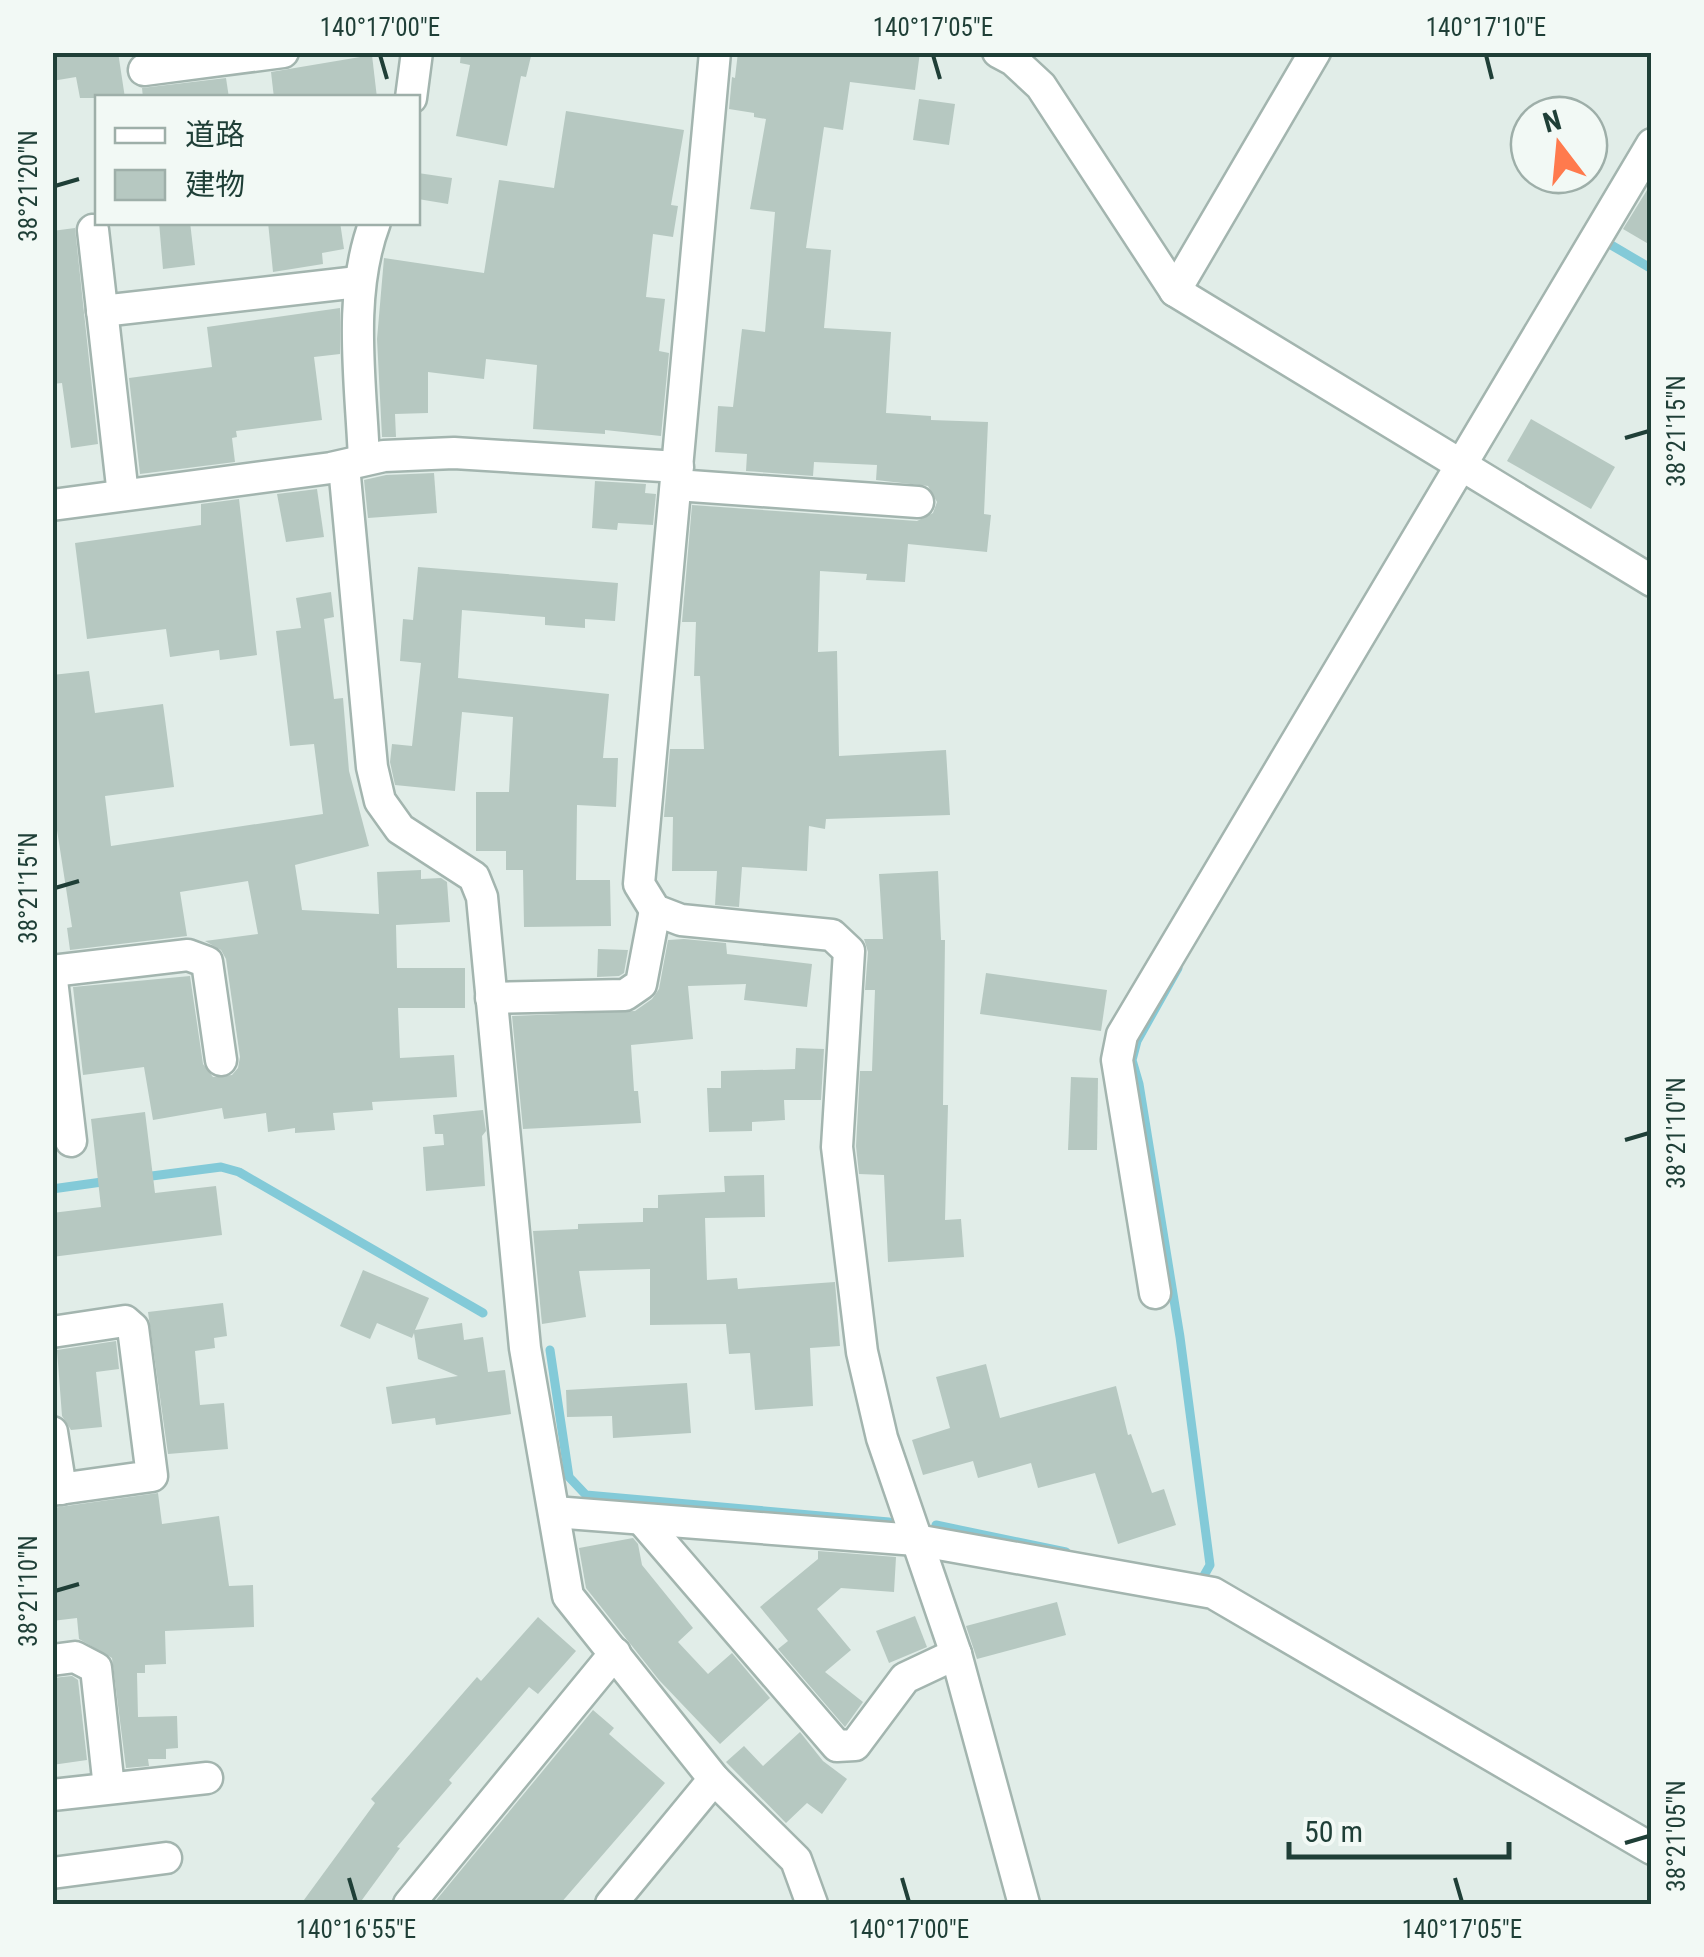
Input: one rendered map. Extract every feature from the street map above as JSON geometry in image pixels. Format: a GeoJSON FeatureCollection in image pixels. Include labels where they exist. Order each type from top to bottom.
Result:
{"type":"FeatureCollection","features":[{"type":"Feature","properties":{"kind":"lane"},"geometry":{"type":"LineString","coordinates":[[144,70],[283,52]]}},
{"type":"Feature","properties":{"kind":"lane"},"geometry":{"type":"LineString","coordinates":[[411,95],[417,52]]}},
{"type":"Feature","properties":{"kind":"lane"},"geometry":{"type":"LineString","coordinates":[[715,52],[639,884],[655,910],[682,920],[832,935],[849,951],[837,1147],[862,1352],[882,1438],[956,1654],[1024,1904]]}},
{"type":"Feature","properties":{"kind":"lane"},"geometry":{"type":"LineString","coordinates":[[998,52],[1013,60],[1041,86],[1175,291],[1652,581]]}},
{"type":"Feature","properties":{"kind":"lane"},"geometry":{"type":"LineString","coordinates":[[1175,291],[1314,52]]}},
{"type":"Feature","properties":{"kind":"lane"},"geometry":{"type":"LineString","coordinates":[[1155,1293],[1117,1060],[1122,1035],[1652,144]]}},
{"type":"Feature","properties":{"kind":"lane"},"geometry":{"type":"LineString","coordinates":[[374,225],[358,282],[354,463],[372,767],[380,801],[400,829],[474,877],[482,897],[526,1348],[568,1596],[714,1778],[796,1860],[812,1904]]}},
{"type":"Feature","properties":{"kind":"lane"},"geometry":{"type":"LineString","coordinates":[[94,230],[123,494]]}},
{"type":"Feature","properties":{"kind":"lane"},"geometry":{"type":"LineString","coordinates":[[102,311],[358,282]]}},
{"type":"Feature","properties":{"kind":"lane"},"geometry":{"type":"LineString","coordinates":[[52,505],[454,453],[918,502]]}},
{"type":"Feature","properties":{"kind":"lane"},"geometry":{"type":"LineString","coordinates":[[492,998],[625,995],[641,984],[655,910]]}},
{"type":"Feature","properties":{"kind":"lane"},"geometry":{"type":"LineString","coordinates":[[52,972],[188,954],[208,962],[222,1060]]}},
{"type":"Feature","properties":{"kind":"lane"},"geometry":{"type":"LineString","coordinates":[[52,980],[71,1141]]}},
{"type":"Feature","properties":{"kind":"lane"},"geometry":{"type":"LineString","coordinates":[[52,1332],[126,1321],[133,1328],[152,1476],[56,1489],[52,1432]]}},
{"type":"Feature","properties":{"kind":"lane"},"geometry":{"type":"LineString","coordinates":[[554,1512],[643,1522],[916,1540],[1213,1593],[1652,1850]]}},
{"type":"Feature","properties":{"kind":"lane"},"geometry":{"type":"LineString","coordinates":[[643,1522],[837,1746],[856,1745],[905,1678],[956,1654]]}},
{"type":"Feature","properties":{"kind":"lane"},"geometry":{"type":"LineString","coordinates":[[409,1904],[615,1653]]}},
{"type":"Feature","properties":{"kind":"lane"},"geometry":{"type":"LineString","coordinates":[[52,1660],[75,1658],[96,1668],[110,1788]]}},
{"type":"Feature","properties":{"kind":"lane"},"geometry":{"type":"LineString","coordinates":[[52,1795],[207,1778]]}},
{"type":"Feature","properties":{"kind":"lane"},"geometry":{"type":"LineString","coordinates":[[611,1904],[714,1778]]}},
{"type":"Feature","properties":{"kind":"lane"},"geometry":{"type":"LineString","coordinates":[[52,1872],[166,1858]]}},
{"type":"Feature","properties":{"kind":"building"},"geometry":{"type":"Polygon","coordinates":[[[52,52],[118,52],[125,95],[80,98],[76,77],[52,81],[52,52]]]}},
{"type":"Feature","properties":{"kind":"building"},"geometry":{"type":"Polygon","coordinates":[[[461,52],[532,52],[526,77],[521,76],[507,146],[456,136],[470,65],[460,63],[461,52]]]}},
{"type":"Feature","properties":{"kind":"building"},"geometry":{"type":"Polygon","coordinates":[[[738,52],[920,52],[915,90],[850,82],[843,130],[824,127],[806,248],[831,250],[824,328],[891,332],[886,413],[931,416],[931,420],[988,422],[984,514],[991,515],[987,552],[908,544],[905,582],[866,580],[867,574],[820,571],[818,652],[837,651],[839,756],[946,750],[950,815],[826,819],[825,829],[809,826],[807,871],[742,867],[739,907],[715,905],[717,871],[672,871],[673,817],[664,817],[670,749],[704,749],[700,676],[694,676],[696,622],[682,622],[692,505],[917,521],[933,513],[937,502],[928,486],[876,480],[877,465],[814,462],[813,476],[746,471],[747,454],[715,452],[718,406],[733,407],[742,329],[765,332],[775,212],[750,209],[766,119],[729,109],[738,52]]]}},
{"type":"Feature","properties":{"kind":"building"},"geometry":{"type":"Polygon","coordinates":[[[372,55],[377,95],[274,95],[271,72],[372,55]]]}},
{"type":"Feature","properties":{"kind":"building"},"geometry":{"type":"Polygon","coordinates":[[[226,78],[229,95],[143,95],[142,88],[226,78]]]}},
{"type":"Feature","properties":{"kind":"building"},"geometry":{"type":"Polygon","coordinates":[[[919,99],[955,104],[949,145],[913,140],[919,99]]]}},
{"type":"Feature","properties":{"kind":"building"},"geometry":{"type":"Polygon","coordinates":[[[566,111],[684,130],[671,205],[678,206],[673,237],[653,234],[646,297],[665,299],[659,351],[669,353],[661,436],[533,429],[537,365],[486,359],[484,379],[428,372],[428,413],[395,414],[396,437],[382,437],[377,339],[384,258],[484,273],[499,180],[554,188],[566,111]]]}},
{"type":"Feature","properties":{"kind":"building"},"geometry":{"type":"Polygon","coordinates":[[[420,173],[452,178],[448,204],[420,199],[420,173]]]}},
{"type":"Feature","properties":{"kind":"building"},"geometry":{"type":"Polygon","coordinates":[[[1652,182],[1652,246],[1623,229],[1652,182]]]}},
{"type":"Feature","properties":{"kind":"building"},"geometry":{"type":"Polygon","coordinates":[[[159,225],[190,225],[195,265],[163,269],[159,225]]]}},
{"type":"Feature","properties":{"kind":"building"},"geometry":{"type":"Polygon","coordinates":[[[268,225],[340,225],[344,249],[322,253],[323,264],[273,272],[268,225]]]}},
{"type":"Feature","properties":{"kind":"building"},"geometry":{"type":"Polygon","coordinates":[[[75,228],[98,444],[71,448],[62,383],[52,384],[52,231],[75,228]]]}},
{"type":"Feature","properties":{"kind":"building"},"geometry":{"type":"Polygon","coordinates":[[[340,308],[340,354],[314,357],[322,420],[236,431],[237,437],[232,438],[235,462],[140,474],[129,378],[212,367],[207,327],[340,308]]]}},
{"type":"Feature","properties":{"kind":"building"},"geometry":{"type":"Polygon","coordinates":[[[1531,419],[1615,467],[1591,509],[1507,461],[1531,419]]]}},
{"type":"Feature","properties":{"kind":"building"},"geometry":{"type":"Polygon","coordinates":[[[434,473],[437,513],[368,518],[364,480],[434,473]]]}},
{"type":"Feature","properties":{"kind":"building"},"geometry":{"type":"Polygon","coordinates":[[[595,481],[646,484],[645,493],[656,494],[653,525],[618,523],[617,530],[592,528],[595,481]]]}},
{"type":"Feature","properties":{"kind":"building"},"geometry":{"type":"Polygon","coordinates":[[[317,489],[324,537],[286,542],[277,494],[317,489]]]}},
{"type":"Feature","properties":{"kind":"building"},"geometry":{"type":"Polygon","coordinates":[[[239,499],[257,655],[220,660],[219,650],[170,657],[166,629],[87,639],[75,543],[201,525],[201,504],[239,499]]]}},
{"type":"Feature","properties":{"kind":"building"},"geometry":{"type":"Polygon","coordinates":[[[418,567],[618,583],[615,621],[585,619],[585,628],[545,625],[545,617],[462,610],[458,678],[609,694],[603,758],[618,758],[616,807],[577,805],[576,880],[610,880],[611,926],[524,927],[523,870],[506,870],[506,851],[476,851],[476,792],[509,792],[513,717],[462,712],[455,791],[395,785],[390,762],[392,744],[412,746],[421,663],[400,661],[403,619],[413,620],[418,567]]]}},
{"type":"Feature","properties":{"kind":"building"},"geometry":{"type":"Polygon","coordinates":[[[331,592],[334,617],[324,619],[334,699],[343,698],[349,771],[369,846],[295,865],[302,910],[379,914],[377,872],[421,870],[421,879],[441,878],[447,882],[450,922],[396,925],[397,968],[465,968],[465,1008],[398,1008],[400,1058],[454,1055],[457,1097],[372,1102],[373,1110],[333,1113],[335,1130],[295,1133],[295,1128],[268,1132],[266,1113],[224,1119],[222,1108],[153,1120],[144,1067],[83,1075],[73,987],[190,976],[203,1064],[213,1077],[232,1075],[240,1057],[226,959],[221,950],[205,941],[258,934],[248,881],[180,892],[187,936],[70,950],[67,928],[72,927],[52,817],[52,675],[89,671],[95,713],[163,704],[174,787],[105,796],[111,846],[323,814],[314,744],[290,746],[276,631],[301,628],[296,598],[331,592]]]}},
{"type":"Feature","properties":{"kind":"building"},"geometry":{"type":"Polygon","coordinates":[[[938,871],[941,940],[945,940],[945,1220],[961,1219],[964,1257],[888,1262],[884,1175],[859,1174],[856,1146],[860,1071],[872,1071],[875,990],[865,990],[868,952],[864,939],[883,939],[879,874],[938,871]]]}},
{"type":"Feature","properties":{"kind":"building"},"geometry":{"type":"Polygon","coordinates":[[[668,940],[726,943],[727,954],[812,964],[807,1007],[744,1000],[746,984],[688,986],[693,1039],[631,1045],[641,1123],[523,1129],[512,1016],[635,1011],[659,989],[668,940]]]}},
{"type":"Feature","properties":{"kind":"building"},"geometry":{"type":"Polygon","coordinates":[[[598,949],[628,950],[624,973],[597,977],[598,949]]]}},
{"type":"Feature","properties":{"kind":"building"},"geometry":{"type":"Polygon","coordinates":[[[986,973],[1107,990],[1101,1031],[980,1014],[986,973]]]}},
{"type":"Feature","properties":{"kind":"building"},"geometry":{"type":"Polygon","coordinates":[[[796,1048],[824,1049],[821,1100],[784,1100],[785,1120],[752,1122],[752,1131],[709,1132],[707,1088],[721,1088],[721,1071],[795,1069],[796,1048]]]}},
{"type":"Feature","properties":{"kind":"building"},"geometry":{"type":"Polygon","coordinates":[[[1071,1077],[1098,1078],[1097,1150],[1068,1150],[1071,1077]]]}},
{"type":"Feature","properties":{"kind":"building"},"geometry":{"type":"Polygon","coordinates":[[[483,1110],[485,1186],[426,1191],[423,1147],[444,1145],[443,1134],[435,1134],[433,1115],[483,1110]]]}},
{"type":"Feature","properties":{"kind":"building"},"geometry":{"type":"Polygon","coordinates":[[[145,1112],[155,1193],[216,1186],[222,1235],[52,1257],[52,1213],[101,1207],[91,1119],[145,1112]]]}},
{"type":"Feature","properties":{"kind":"building"},"geometry":{"type":"Polygon","coordinates":[[[764,1175],[765,1217],[705,1218],[707,1280],[737,1278],[738,1289],[835,1282],[840,1346],[810,1348],[813,1406],[755,1410],[750,1353],[729,1354],[726,1324],[650,1325],[650,1269],[579,1271],[586,1317],[542,1324],[533,1231],[578,1229],[578,1224],[643,1222],[643,1208],[658,1208],[658,1195],[725,1192],[724,1176],[764,1175]]]}},
{"type":"Feature","properties":{"kind":"building"},"geometry":{"type":"Polygon","coordinates":[[[363,1270],[429,1298],[415,1330],[462,1323],[464,1340],[483,1337],[488,1372],[505,1370],[511,1414],[436,1425],[435,1418],[392,1424],[386,1387],[458,1376],[418,1359],[414,1333],[412,1338],[377,1323],[370,1339],[340,1326],[363,1270]]]}},
{"type":"Feature","properties":{"kind":"building"},"geometry":{"type":"Polygon","coordinates":[[[223,1303],[227,1336],[214,1338],[215,1348],[195,1351],[200,1405],[224,1403],[228,1449],[168,1454],[148,1312],[223,1303]]]}},
{"type":"Feature","properties":{"kind":"building"},"geometry":{"type":"Polygon","coordinates":[[[116,1341],[119,1369],[96,1372],[102,1427],[71,1430],[62,1416],[57,1350],[116,1341]]]}},
{"type":"Feature","properties":{"kind":"building"},"geometry":{"type":"Polygon","coordinates":[[[986,1364],[1000,1418],[1116,1386],[1128,1435],[1131,1434],[1152,1493],[1164,1489],[1176,1525],[1118,1544],[1095,1473],[1038,1488],[1031,1463],[978,1478],[973,1461],[923,1475],[912,1440],[950,1428],[936,1377],[986,1364]]]}},
{"type":"Feature","properties":{"kind":"building"},"geometry":{"type":"Polygon","coordinates":[[[687,1383],[691,1433],[613,1438],[612,1416],[567,1417],[566,1390],[687,1383]]]}},
{"type":"Feature","properties":{"kind":"building"},"geometry":{"type":"Polygon","coordinates":[[[158,1493],[162,1524],[219,1516],[229,1586],[253,1585],[254,1627],[165,1631],[166,1664],[145,1665],[145,1673],[137,1673],[138,1717],[177,1716],[178,1748],[166,1749],[166,1759],[148,1759],[149,1766],[126,1768],[112,1658],[79,1639],[77,1618],[52,1621],[52,1508],[158,1493]]]}},
{"type":"Feature","properties":{"kind":"building"},"geometry":{"type":"Polygon","coordinates":[[[633,1538],[642,1565],[693,1628],[678,1642],[708,1674],[732,1653],[770,1698],[720,1744],[659,1680],[586,1588],[579,1548],[633,1538]]]}},
{"type":"Feature","properties":{"kind":"building"},"geometry":{"type":"Polygon","coordinates":[[[818,1551],[896,1557],[894,1592],[841,1588],[817,1609],[851,1650],[825,1672],[863,1702],[845,1727],[778,1649],[788,1641],[760,1607],[818,1559],[818,1551]]]}},
{"type":"Feature","properties":{"kind":"building"},"geometry":{"type":"Polygon","coordinates":[[[1057,1602],[1066,1635],[977,1659],[966,1626],[1057,1602]]]}},
{"type":"Feature","properties":{"kind":"building"},"geometry":{"type":"Polygon","coordinates":[[[915,1616],[927,1647],[889,1663],[876,1631],[915,1616]]]}},
{"type":"Feature","properties":{"kind":"building"},"geometry":{"type":"Polygon","coordinates":[[[538,1617],[576,1651],[538,1694],[529,1687],[449,1780],[452,1783],[397,1847],[400,1848],[359,1904],[301,1904],[375,1803],[371,1799],[477,1677],[481,1681],[538,1617]]]}},
{"type":"Feature","properties":{"kind":"building"},"geometry":{"type":"Polygon","coordinates":[[[72,1676],[78,1680],[87,1760],[52,1765],[52,1678],[72,1676]]]}},
{"type":"Feature","properties":{"kind":"building"},"geometry":{"type":"Polygon","coordinates":[[[593,1710],[614,1728],[609,1734],[665,1783],[560,1904],[433,1904],[593,1710]]]}},
{"type":"Feature","properties":{"kind":"building"},"geometry":{"type":"Polygon","coordinates":[[[800,1732],[823,1761],[847,1779],[822,1814],[807,1803],[786,1823],[726,1762],[744,1746],[763,1766],[800,1732]]]}},
{"type":"Feature","properties":{"kind":"waterway"},"geometry":{"type":"LineString","coordinates":[[1603,246],[1606,242],[1652,269]]}},
{"type":"Feature","properties":{"kind":"waterway"},"geometry":{"type":"LineString","coordinates":[[1178,968],[1137,1041],[1132,1060],[1180,1337],[1210,1565],[1199,1579]]}},
{"type":"Feature","properties":{"kind":"waterway"},"geometry":{"type":"LineString","coordinates":[[144,1177],[221,1167],[239,1172],[483,1313]]}},
{"type":"Feature","properties":{"kind":"waterway"},"geometry":{"type":"LineString","coordinates":[[52,1189],[109,1181]]}},
{"type":"Feature","properties":{"kind":"waterway"},"geometry":{"type":"LineString","coordinates":[[550,1350],[569,1477],[586,1495],[889,1522]]}},
{"type":"Feature","properties":{"kind":"waterway"},"geometry":{"type":"LineString","coordinates":[[936,1525],[1066,1552]]}}]}
